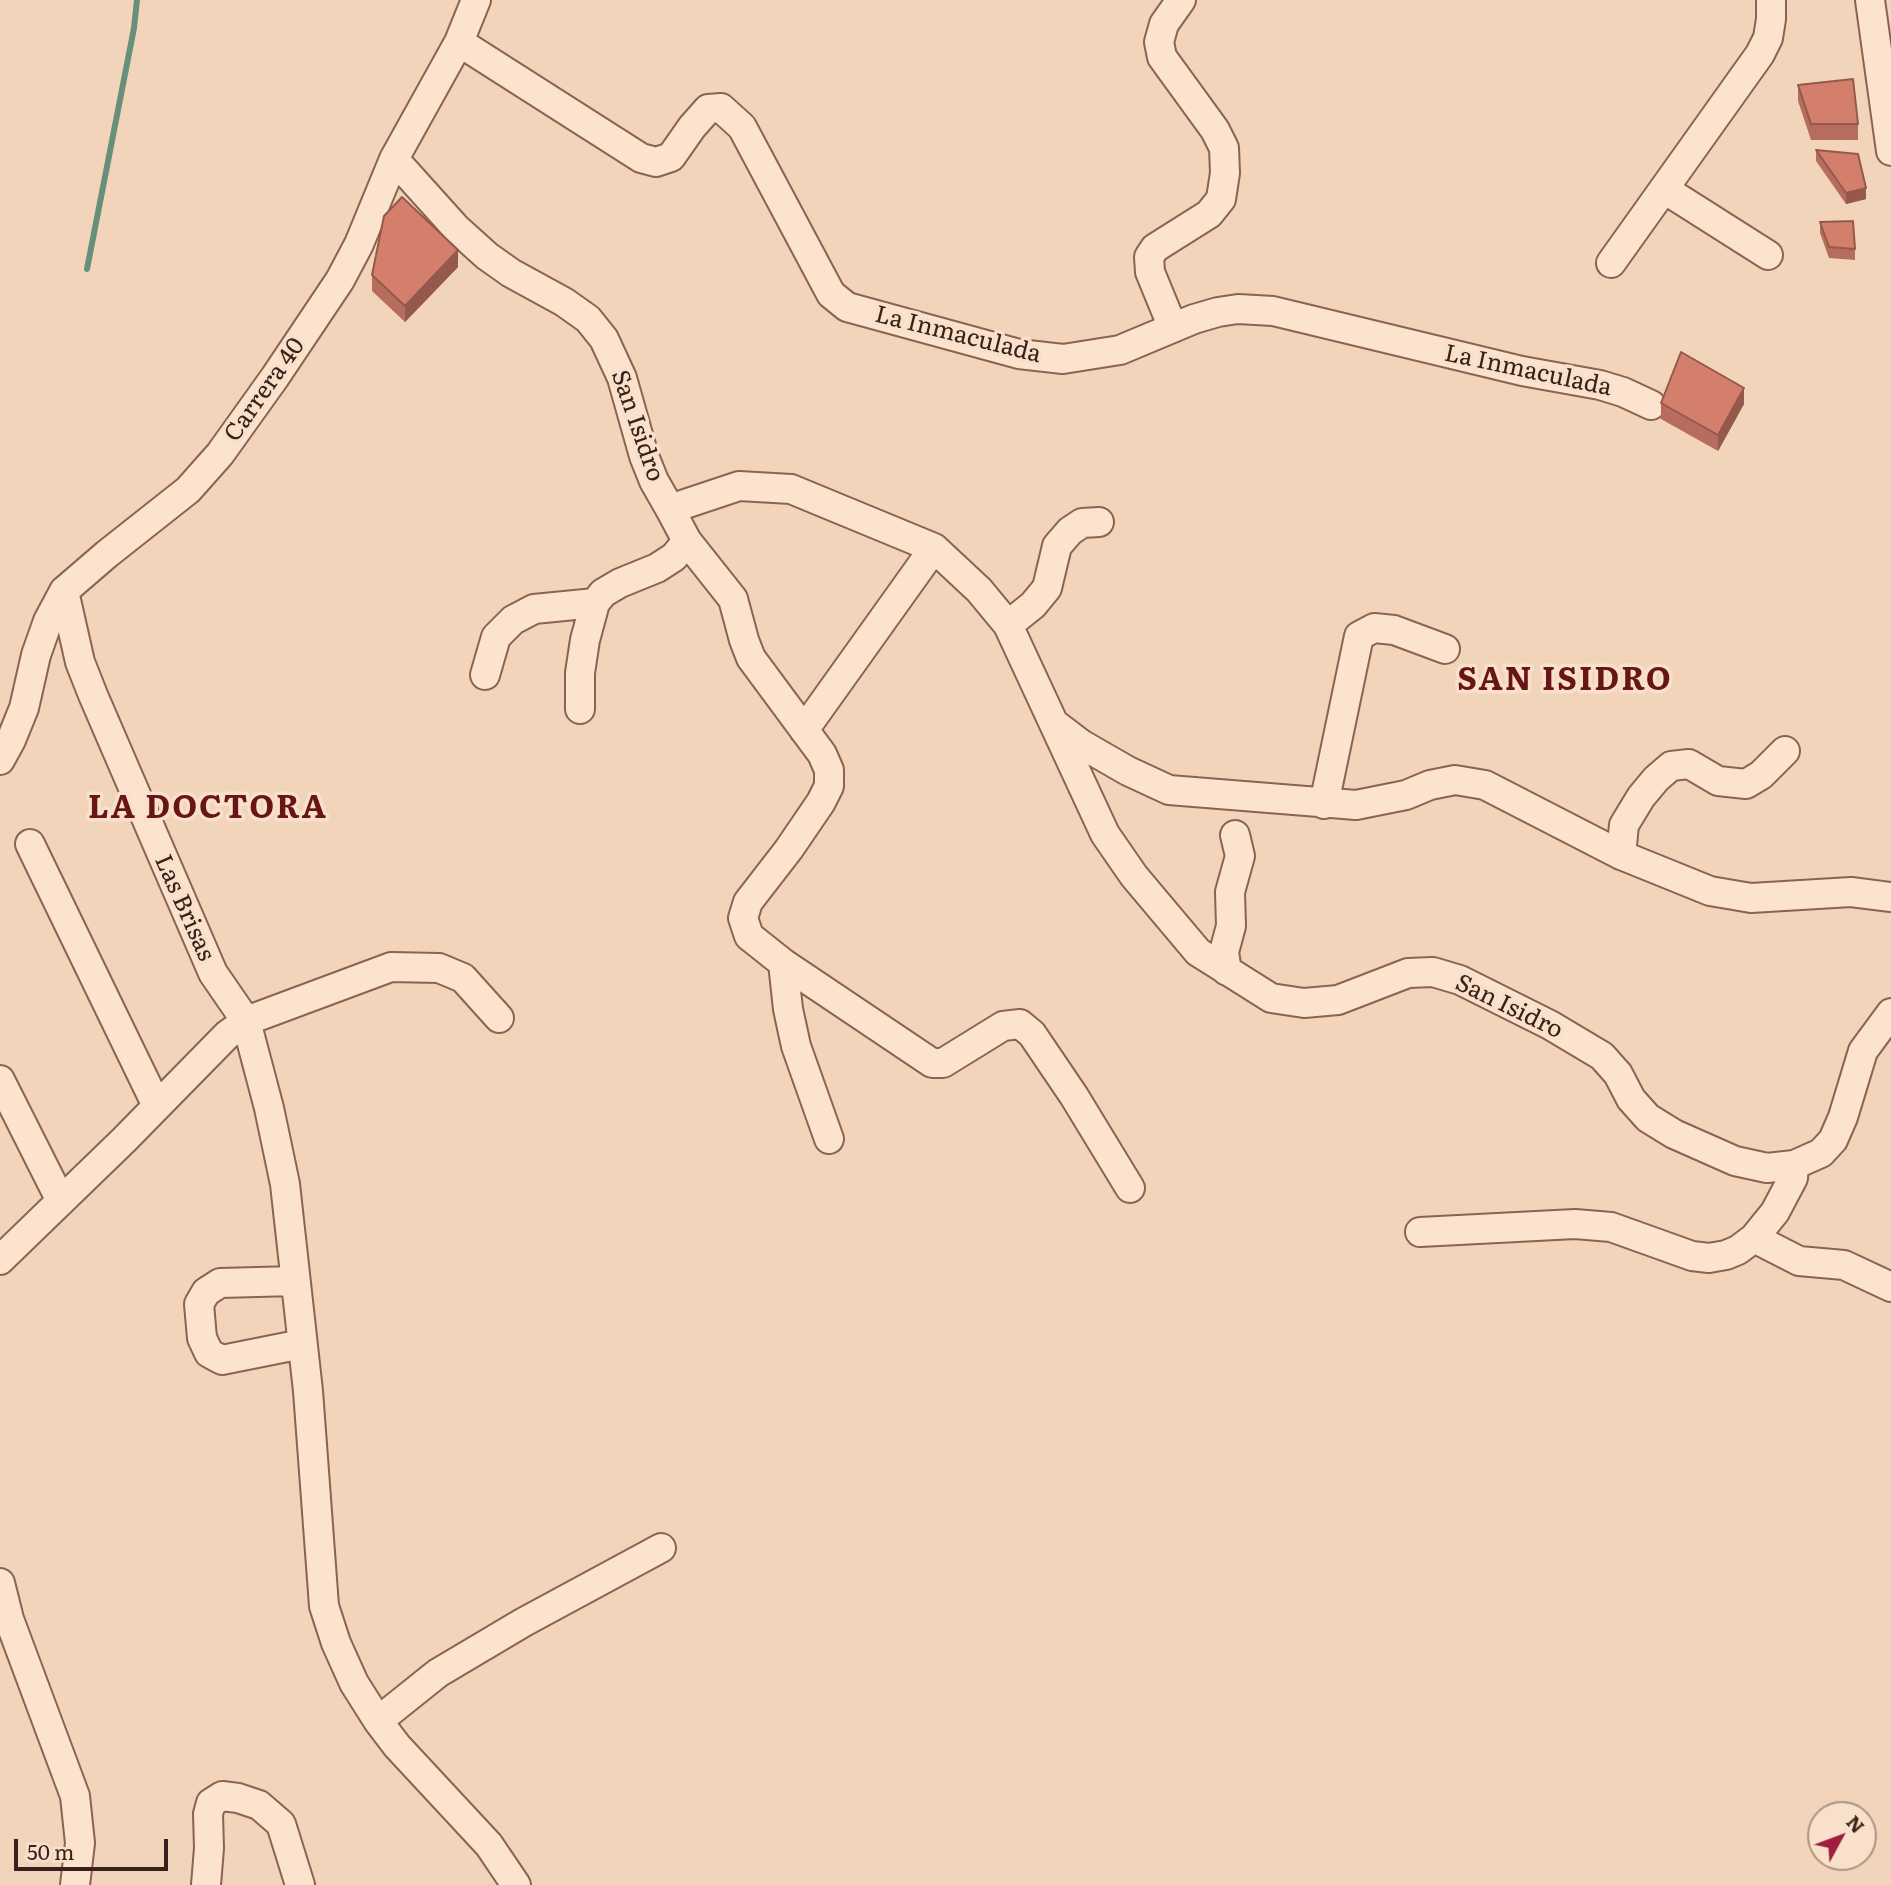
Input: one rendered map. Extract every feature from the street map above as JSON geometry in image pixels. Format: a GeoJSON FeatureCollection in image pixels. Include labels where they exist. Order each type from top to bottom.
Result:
{"type":"FeatureCollection","features":[{"type":"Feature","properties":{"kind":"street","name":"Carrera 40"},"geometry":{"type":"LineString","coordinates":[[6,750],[24,708],[48,621],[64,592],[188,490],[220,454],[340,280],[359,244],[394,159],[459,42],[477,0]]}},
{"type":"Feature","properties":{"kind":"street"},"geometry":{"type":"LineString","coordinates":[[1173,328],[1150,272],[1149,257],[1155,248],[1209,214],[1221,199],[1225,173],[1224,148],[1215,130],[1162,57],[1159,42],[1164,24],[1181,0]]}},
{"type":"Feature","properties":{"kind":"street"},"geometry":{"type":"LineString","coordinates":[[1611,263],[1760,54],[1768,38],[1771,0]]}},
{"type":"Feature","properties":{"kind":"street"},"geometry":{"type":"LineString","coordinates":[[1871,0],[1888,105],[1891,151]]}},
{"type":"Feature","properties":{"kind":"street","name":"La Inmaculada"},"geometry":{"type":"LineString","coordinates":[[459,42],[641,158],[656,162],[671,157],[708,109],[721,108],[742,127],[831,294],[847,307],[1019,354],[1063,359],[1120,350],[1194,318],[1218,312],[1238,309],[1273,311],[1522,371],[1600,385],[1623,391],[1651,405]]}},
{"type":"Feature","properties":{"kind":"street","name":"San Isidro"},"geometry":{"type":"LineString","coordinates":[[394,159],[457,229],[487,256],[588,319],[604,339],[622,378],[644,456],[670,509],[739,486],[791,488],[934,548],[979,590],[1008,625],[1105,835],[1134,876],[1198,952],[1271,998],[1304,1003],[1338,1000],[1408,973],[1433,972],[1460,980],[1550,1025],[1602,1056],[1618,1074],[1632,1100],[1648,1118],[1735,1161],[1767,1168],[1794,1165],[1821,1153],[1833,1140],[1843,1117],[1863,1051],[1891,1013]]}},
{"type":"Feature","properties":{"kind":"street"},"geometry":{"type":"LineString","coordinates":[[1664,189],[1768,255]]}},
{"type":"Feature","properties":{"kind":"street"},"geometry":{"type":"LineString","coordinates":[[670,509],[687,541],[733,599],[751,658],[822,754],[829,771],[829,786],[821,802],[748,902],[743,918],[749,936],[783,963],[932,1063],[943,1063],[1003,1026],[1020,1024],[1032,1034],[1067,1086],[1130,1188]]}},
{"type":"Feature","properties":{"kind":"street"},"geometry":{"type":"LineString","coordinates":[[1008,625],[1033,605],[1047,588],[1057,546],[1070,531],[1082,523],[1099,523]]}},
{"type":"Feature","properties":{"kind":"street"},"geometry":{"type":"LineString","coordinates":[[580,709],[580,673],[595,603],[603,593],[620,583],[657,568],[674,557],[687,541]]}},
{"type":"Feature","properties":{"kind":"street"},"geometry":{"type":"LineString","coordinates":[[804,730],[934,548]]}},
{"type":"Feature","properties":{"kind":"street","name":"Las Brisas"},"geometry":{"type":"LineString","coordinates":[[64,592],[80,662],[149,828],[213,973],[246,1021],[278,1144],[285,1184],[308,1391],[324,1606],[336,1643],[354,1683],[378,1721],[397,1746],[489,1845],[516,1885]]}},
{"type":"Feature","properties":{"kind":"street"},"geometry":{"type":"LineString","coordinates":[[485,675],[496,637],[513,620],[534,609],[595,603]]}},
{"type":"Feature","properties":{"kind":"street"},"geometry":{"type":"LineString","coordinates":[[1324,804],[1359,636],[1374,628],[1394,630],[1445,649]]}},
{"type":"Feature","properties":{"kind":"street"},"geometry":{"type":"LineString","coordinates":[[1051,722],[1081,744],[1128,771],[1169,790],[1356,805],[1406,795],[1430,785],[1455,780],[1485,785],[1620,855],[1710,891],[1751,898],[1851,892],[1889,900]]}},
{"type":"Feature","properties":{"kind":"street"},"geometry":{"type":"LineString","coordinates":[[1620,855],[1624,825],[1641,797],[1671,766],[1689,764],[1718,781],[1746,784],[1761,775],[1785,751]]}},
{"type":"Feature","properties":{"kind":"street"},"geometry":{"type":"LineString","coordinates":[[1227,971],[1224,952],[1231,926],[1230,892],[1240,856],[1235,835]]}},
{"type":"Feature","properties":{"kind":"street"},"geometry":{"type":"LineString","coordinates":[[30,844],[157,1106]]}},
{"type":"Feature","properties":{"kind":"street"},"geometry":{"type":"LineString","coordinates":[[783,963],[788,1009],[796,1046],[829,1139]]}},
{"type":"Feature","properties":{"kind":"street"},"geometry":{"type":"LineString","coordinates":[[0,1260],[227,1035],[246,1021],[391,967],[439,968],[463,978],[499,1018]]}},
{"type":"Feature","properties":{"kind":"street"},"geometry":{"type":"LineString","coordinates":[[0,1080],[61,1201]]}},
{"type":"Feature","properties":{"kind":"street"},"geometry":{"type":"LineString","coordinates":[[1420,1232],[1535,1224],[1587,1225],[1611,1227],[1692,1256],[1709,1258],[1726,1255],[1754,1238],[1782,1201],[1793,1178],[1794,1165]]}},
{"type":"Feature","properties":{"kind":"street"},"geometry":{"type":"LineString","coordinates":[[1754,1238],[1799,1261],[1844,1265],[1891,1287]]}},
{"type":"Feature","properties":{"kind":"street"},"geometry":{"type":"LineString","coordinates":[[295,1281],[220,1283],[206,1292],[200,1304],[202,1338],[209,1353],[222,1360],[302,1344]]}},
{"type":"Feature","properties":{"kind":"street"},"geometry":{"type":"LineString","coordinates":[[378,1721],[438,1673],[524,1622],[661,1548]]}},
{"type":"Feature","properties":{"kind":"street"},"geometry":{"type":"LineString","coordinates":[[0,1583],[9,1619],[75,1796],[80,1843],[75,1885]]}},
{"type":"Feature","properties":{"kind":"street"},"geometry":{"type":"LineString","coordinates":[[206,1885],[208,1814],[211,1802],[222,1796],[260,1805],[281,1824],[300,1885]]}},
{"type":"Feature","properties":{"kind":"building"},"geometry":{"type":"Polygon","coordinates":[[[1853,79],[1858,124],[1811,124],[1798,85],[1853,79]]]}},
{"type":"Feature","properties":{"kind":"building"},"geometry":{"type":"Polygon","coordinates":[[[1816,150],[1858,154],[1866,188],[1846,193],[1816,150]]]}},
{"type":"Feature","properties":{"kind":"building"},"geometry":{"type":"Polygon","coordinates":[[[402,197],[458,250],[405,306],[372,275],[384,216],[402,197]]]}},
{"type":"Feature","properties":{"kind":"building"},"geometry":{"type":"Polygon","coordinates":[[[1853,221],[1855,249],[1829,247],[1820,222],[1853,221]]]}},
{"type":"Feature","properties":{"kind":"building"},"geometry":{"type":"Polygon","coordinates":[[[1681,352],[1744,388],[1718,435],[1661,403],[1681,352]]]}},
{"type":"Feature","properties":{"kind":"waterway"},"geometry":{"type":"LineString","coordinates":[[87,269],[134,28],[137,0]]}},
{"type":"Feature","properties":{"kind":"district","name":"SAN ISIDRO"},"geometry":{"type":"Point","coordinates":[1565,681]}},
{"type":"Feature","properties":{"kind":"district","name":"LA DOCTORA"},"geometry":{"type":"Point","coordinates":[208,809]}}]}
